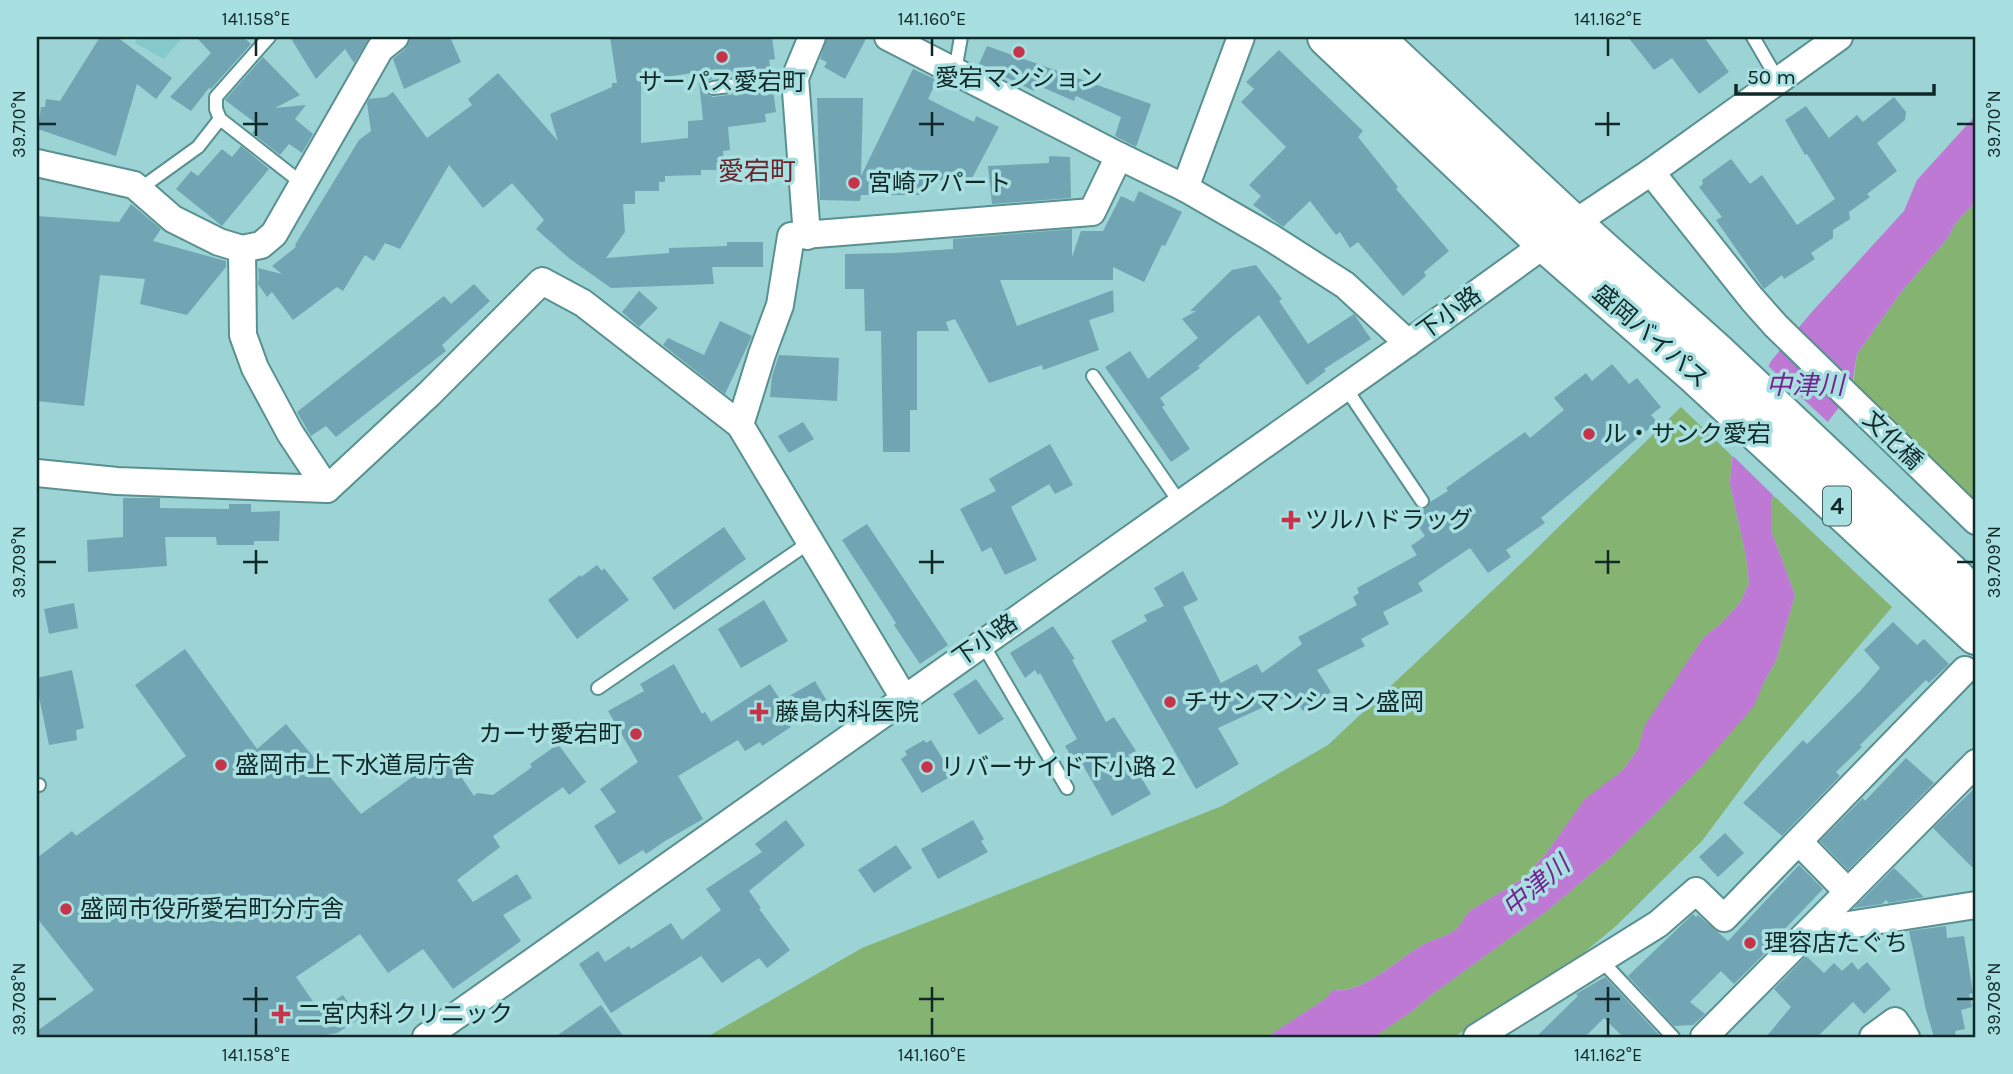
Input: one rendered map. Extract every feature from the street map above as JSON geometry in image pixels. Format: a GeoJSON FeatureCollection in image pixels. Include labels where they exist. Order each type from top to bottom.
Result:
{"type":"FeatureCollection","features":[{"type":"Feature","properties":{"kind":"highway","name":"盛岡バイパス"},"geometry":{"type":"LineString","coordinates":[[1327,37],[1559,234],[1976,598]]}},
{"type":"Feature","properties":{"kind":"highway","name":"盛岡バイパス"},"geometry":{"type":"LineString","coordinates":[[1373,37],[1559,234]]}},
{"type":"Feature","properties":{"kind":"highway","name":"盛岡バイパス"},"geometry":{"type":"LineString","coordinates":[[1709,366],[1971,652]]}},
{"type":"Feature","properties":{"kind":"street"},"geometry":{"type":"LineString","coordinates":[[37,163],[134,186],[173,219],[219,242],[242,249],[261,245],[274,234],[380,49],[396,37]]}},
{"type":"Feature","properties":{"kind":"street"},"geometry":{"type":"LineString","coordinates":[[807,236],[795,78],[812,37]]}},
{"type":"Feature","properties":{"kind":"street"},"geometry":{"type":"LineString","coordinates":[[888,37],[1185,188],[1270,237],[1345,285],[1408,343]]}},
{"type":"Feature","properties":{"kind":"street"},"geometry":{"type":"LineString","coordinates":[[1185,188],[1241,37]]}},
{"type":"Feature","properties":{"kind":"street","name":"下小路"},"geometry":{"type":"LineString","coordinates":[[426,1037],[1839,37]]}},
{"type":"Feature","properties":{"kind":"street"},"geometry":{"type":"LineString","coordinates":[[740,425],[780,305],[791,236],[1092,212],[1119,156]]}},
{"type":"Feature","properties":{"kind":"street","name":"文化橋"},"geometry":{"type":"LineString","coordinates":[[1651,172],[1776,326],[1976,521]]}},
{"type":"Feature","properties":{"kind":"street"},"geometry":{"type":"LineString","coordinates":[[242,249],[243,335],[254,368],[290,433],[327,489]]}},
{"type":"Feature","properties":{"kind":"street"},"geometry":{"type":"LineString","coordinates":[[37,473],[117,481],[327,489],[439,384],[542,281],[583,303],[740,425],[904,698]]}},
{"type":"Feature","properties":{"kind":"street"},"geometry":{"type":"LineString","coordinates":[[1477,1037],[1658,924],[1696,891],[1724,918],[1799,842],[1971,652]]}},
{"type":"Feature","properties":{"kind":"street"},"geometry":{"type":"LineString","coordinates":[[1704,1037],[1976,763]]}},
{"type":"Feature","properties":{"kind":"street"},"geometry":{"type":"LineString","coordinates":[[1799,842],[1848,892]]}},
{"type":"Feature","properties":{"kind":"street"},"geometry":{"type":"LineString","coordinates":[[1810,931],[1976,905]]}},
{"type":"Feature","properties":{"kind":"street"},"geometry":{"type":"LineString","coordinates":[[1873,1037],[1895,1021],[1906,1037]]}},
{"type":"Feature","properties":{"kind":"lane"},"geometry":{"type":"LineString","coordinates":[[269,37],[216,97],[216,109],[220,119],[303,184]]}},
{"type":"Feature","properties":{"kind":"lane"},"geometry":{"type":"LineString","coordinates":[[954,71],[961,37]]}},
{"type":"Feature","properties":{"kind":"lane"},"geometry":{"type":"LineString","coordinates":[[1753,37],[1778,80]]}},
{"type":"Feature","properties":{"kind":"lane"},"geometry":{"type":"LineString","coordinates":[[713,88],[795,78]]}},
{"type":"Feature","properties":{"kind":"lane"},"geometry":{"type":"LineString","coordinates":[[134,186],[148,183],[198,146],[220,119]]}},
{"type":"Feature","properties":{"kind":"lane"},"geometry":{"type":"LineString","coordinates":[[1093,376],[1180,503]]}},
{"type":"Feature","properties":{"kind":"lane"},"geometry":{"type":"LineString","coordinates":[[1345,387],[1422,501]]}},
{"type":"Feature","properties":{"kind":"lane"},"geometry":{"type":"LineString","coordinates":[[598,688],[810,542]]}},
{"type":"Feature","properties":{"kind":"lane"},"geometry":{"type":"LineString","coordinates":[[982,642],[1068,788]]}},
{"type":"Feature","properties":{"kind":"lane"},"geometry":{"type":"LineString","coordinates":[[1601,959],[1673,1037]]}},
{"type":"Feature","properties":{"kind":"shaded area"},"geometry":{"type":"Polygon","coordinates":[[[138,37],[183,37],[164,59],[135,43],[138,37]]]}},
{"type":"Feature","properties":{"kind":"green space"},"geometry":{"type":"Polygon","coordinates":[[[1976,201],[1976,506],[1853,386],[1857,354],[1902,291],[1976,201]]]}},
{"type":"Feature","properties":{"kind":"green space"},"geometry":{"type":"Polygon","coordinates":[[[1681,407],[1732,456],[1730,484],[1746,556],[1749,583],[1740,603],[1704,637],[1646,725],[1638,749],[1622,771],[1585,800],[1545,855],[1524,878],[1471,910],[1454,931],[1424,944],[1368,981],[1344,990],[1333,990],[1325,999],[1267,1037],[707,1037],[862,948],[1222,806],[1328,745],[1528,557],[1681,407]]]}},
{"type":"Feature","properties":{"kind":"green space"},"geometry":{"type":"Polygon","coordinates":[[[1773,495],[1892,607],[1760,763],[1702,841],[1616,926],[1580,956],[1454,1037],[1374,1037],[1547,911],[1612,856],[1700,768],[1764,682],[1776,661],[1795,595],[1771,530],[1773,495]]]}},
{"type":"Feature","properties":{"kind":"water","name":"中津川"},"geometry":{"type":"Polygon","coordinates":[[[1976,115],[1976,201],[1902,291],[1857,354],[1851,392],[1773,495],[1771,530],[1795,595],[1776,661],[1754,706],[1700,768],[1612,856],[1547,911],[1411,1012],[1374,1037],[1267,1037],[1325,999],[1333,990],[1356,987],[1424,944],[1454,931],[1471,910],[1524,878],[1545,855],[1585,799],[1622,771],[1638,749],[1645,725],[1704,637],[1740,603],[1749,583],[1746,556],[1730,484],[1732,459],[1750,405],[1771,361],[1904,211],[1917,180],[1976,115]]]}},
{"type":"Feature","properties":{"kind":"pier"},"geometry":{"type":"Polygon","coordinates":[[[1766,364],[1831,425],[1785,478],[1776,498],[1730,453],[1747,404],[1766,364]]]}},
{"type":"Feature","properties":{"kind":"building"},"geometry":{"type":"Polygon","coordinates":[[[100,37],[117,37],[172,78],[156,99],[137,84],[116,156],[38,129],[41,107],[45,107],[46,99],[60,101],[100,37]]]}},
{"type":"Feature","properties":{"kind":"building"},"geometry":{"type":"Polygon","coordinates":[[[196,37],[243,37],[251,44],[191,111],[170,97],[211,53],[196,37]]]}},
{"type":"Feature","properties":{"kind":"building"},"geometry":{"type":"Polygon","coordinates":[[[290,37],[370,37],[354,63],[345,49],[316,79],[290,37]]]}},
{"type":"Feature","properties":{"kind":"building"},"geometry":{"type":"Polygon","coordinates":[[[410,37],[450,37],[461,62],[404,89],[393,59],[405,49],[410,37]]]}},
{"type":"Feature","properties":{"kind":"building"},"geometry":{"type":"Polygon","coordinates":[[[610,37],[772,37],[775,59],[769,60],[771,72],[712,79],[707,81],[704,88],[706,94],[713,97],[773,89],[776,112],[765,114],[766,122],[728,127],[730,150],[723,151],[724,170],[701,170],[701,175],[665,176],[665,182],[659,182],[659,191],[635,191],[635,204],[623,204],[625,232],[606,258],[669,253],[669,248],[727,246],[727,242],[763,242],[763,267],[712,267],[714,284],[611,288],[570,259],[536,229],[544,220],[512,183],[483,208],[449,165],[400,249],[385,243],[374,261],[365,255],[343,291],[337,287],[293,320],[272,292],[267,297],[258,284],[258,268],[282,274],[272,266],[296,247],[359,140],[371,131],[367,103],[369,99],[386,97],[393,92],[427,138],[472,105],[468,99],[498,73],[558,141],[550,114],[617,83],[610,37]],[[698,72],[641,81],[641,143],[688,138],[688,121],[703,120],[698,72]]]}},
{"type":"Feature","properties":{"kind":"building"},"geometry":{"type":"Polygon","coordinates":[[[827,37],[867,37],[845,79],[824,67],[827,62],[820,59],[827,37]]]}},
{"type":"Feature","properties":{"kind":"building"},"geometry":{"type":"Polygon","coordinates":[[[1628,37],[1704,37],[1729,72],[1699,94],[1672,58],[1654,70],[1628,37]]]}},
{"type":"Feature","properties":{"kind":"building"},"geometry":{"type":"Polygon","coordinates":[[[987,46],[1151,104],[1136,147],[1115,136],[1121,117],[1076,96],[1074,101],[1037,85],[1034,91],[979,64],[987,46]]]}},
{"type":"Feature","properties":{"kind":"building"},"geometry":{"type":"Polygon","coordinates":[[[1279,50],[1363,131],[1358,137],[1398,187],[1396,189],[1449,251],[1424,272],[1426,276],[1403,296],[1358,242],[1350,248],[1340,232],[1336,235],[1310,201],[1283,227],[1253,205],[1261,196],[1249,185],[1286,147],[1241,102],[1254,89],[1246,82],[1279,50]]]}},
{"type":"Feature","properties":{"kind":"building"},"geometry":{"type":"Polygon","coordinates":[[[263,57],[300,95],[275,108],[306,105],[295,119],[313,134],[302,153],[289,144],[280,155],[252,133],[258,125],[225,100],[263,57]]]}},
{"type":"Feature","properties":{"kind":"building"},"geometry":{"type":"Polygon","coordinates":[[[913,69],[937,80],[928,99],[974,122],[976,116],[999,127],[972,178],[923,181],[923,195],[861,195],[860,201],[820,200],[817,98],[863,98],[861,176],[913,69]]]}},
{"type":"Feature","properties":{"kind":"building"},"geometry":{"type":"Polygon","coordinates":[[[1894,97],[1906,112],[1905,120],[1877,143],[1897,171],[1867,194],[1870,197],[1849,212],[1850,219],[1833,230],[1833,238],[1811,253],[1815,259],[1784,279],[1782,275],[1764,289],[1716,220],[1722,217],[1699,187],[1703,184],[1702,180],[1731,159],[1750,184],[1762,175],[1797,225],[1835,199],[1785,120],[1806,106],[1829,138],[1857,115],[1863,122],[1894,97]]]}},
{"type":"Feature","properties":{"kind":"building"},"geometry":{"type":"Polygon","coordinates":[[[241,146],[269,169],[222,226],[176,189],[191,171],[198,176],[222,149],[232,157],[241,146]]]}},
{"type":"Feature","properties":{"kind":"building"},"geometry":{"type":"Polygon","coordinates":[[[1049,156],[1070,157],[1071,198],[992,204],[988,166],[1049,163],[1049,156]]]}},
{"type":"Feature","properties":{"kind":"building"},"geometry":{"type":"Polygon","coordinates":[[[1139,191],[1182,212],[1144,282],[1113,267],[1113,280],[1000,280],[1017,326],[1113,290],[1114,312],[1089,320],[1099,350],[1043,370],[1042,365],[989,383],[955,319],[946,322],[949,331],[917,331],[917,410],[910,410],[910,452],[883,452],[881,331],[865,331],[864,289],[845,289],[845,254],[953,249],[953,239],[1072,229],[1072,257],[1081,231],[1103,231],[1121,196],[1134,202],[1139,191]]]}},
{"type":"Feature","properties":{"kind":"building"},"geometry":{"type":"Polygon","coordinates":[[[131,204],[161,229],[153,241],[226,261],[226,267],[187,315],[140,304],[145,279],[100,275],[84,406],[37,401],[37,216],[119,222],[131,204]]]}},
{"type":"Feature","properties":{"kind":"building"},"geometry":{"type":"Polygon","coordinates":[[[1256,265],[1282,299],[1279,301],[1308,344],[1354,314],[1371,339],[1324,369],[1326,371],[1307,385],[1259,315],[1198,366],[1200,368],[1160,398],[1165,405],[1162,407],[1190,449],[1171,462],[1105,367],[1130,351],[1148,379],[1198,338],[1182,319],[1196,311],[1190,311],[1232,270],[1256,265]]]}},
{"type":"Feature","properties":{"kind":"building"},"geometry":{"type":"Polygon","coordinates":[[[474,284],[490,301],[442,345],[446,351],[336,437],[326,426],[311,436],[297,412],[444,296],[451,304],[474,284]]]}},
{"type":"Feature","properties":{"kind":"building"},"geometry":{"type":"Polygon","coordinates":[[[639,291],[658,308],[639,327],[622,312],[639,291]]]}},
{"type":"Feature","properties":{"kind":"building"},"geometry":{"type":"Polygon","coordinates":[[[720,321],[752,336],[725,394],[663,345],[668,338],[704,355],[720,321]]]}},
{"type":"Feature","properties":{"kind":"building"},"geometry":{"type":"Polygon","coordinates":[[[779,355],[839,358],[837,401],[770,397],[772,376],[779,355]]]}},
{"type":"Feature","properties":{"kind":"building"},"geometry":{"type":"Polygon","coordinates":[[[1612,364],[1629,384],[1637,378],[1661,407],[1651,415],[1657,422],[1541,518],[1545,523],[1506,550],[1511,557],[1488,573],[1470,548],[1418,583],[1423,591],[1383,612],[1389,624],[1361,639],[1365,646],[1317,670],[1331,692],[1303,711],[1292,694],[1218,728],[1239,764],[1196,789],[1111,641],[1147,621],[1144,615],[1164,606],[1154,588],[1183,571],[1198,600],[1183,607],[1221,683],[1257,664],[1262,673],[1302,644],[1298,637],[1357,605],[1353,597],[1359,593],[1357,588],[1417,555],[1411,546],[1425,536],[1411,515],[1427,508],[1430,502],[1448,491],[1446,488],[1525,432],[1530,438],[1564,410],[1554,398],[1586,373],[1592,381],[1612,364]]]}},
{"type":"Feature","properties":{"kind":"building"},"geometry":{"type":"Polygon","coordinates":[[[803,422],[814,439],[789,453],[778,436],[803,422]]]}},
{"type":"Feature","properties":{"kind":"building"},"geometry":{"type":"Polygon","coordinates":[[[1050,444],[1073,485],[1055,494],[1049,484],[1011,507],[1037,560],[1005,575],[991,547],[982,552],[960,509],[996,491],[989,479],[1050,444]]]}},
{"type":"Feature","properties":{"kind":"building"},"geometry":{"type":"Polygon","coordinates":[[[123,498],[160,498],[160,508],[229,509],[229,504],[251,504],[251,512],[280,511],[279,541],[254,541],[254,545],[217,545],[216,537],[165,537],[167,566],[88,572],[87,540],[123,537],[123,498]]]}},
{"type":"Feature","properties":{"kind":"building"},"geometry":{"type":"Polygon","coordinates":[[[867,524],[948,645],[920,664],[842,540],[867,524]]]}},
{"type":"Feature","properties":{"kind":"building"},"geometry":{"type":"Polygon","coordinates":[[[724,527],[746,559],[674,610],[652,578],[724,527]]]}},
{"type":"Feature","properties":{"kind":"building"},"geometry":{"type":"Polygon","coordinates":[[[597,565],[602,571],[604,568],[629,600],[577,639],[548,600],[597,565]]]}},
{"type":"Feature","properties":{"kind":"building"},"geometry":{"type":"Polygon","coordinates":[[[764,600],[788,641],[741,668],[718,629],[764,600]]]}},
{"type":"Feature","properties":{"kind":"building"},"geometry":{"type":"Polygon","coordinates":[[[74,603],[78,628],[49,634],[44,609],[74,603]]]}},
{"type":"Feature","properties":{"kind":"building"},"geometry":{"type":"Polygon","coordinates":[[[1893,622],[1917,645],[1924,639],[1949,664],[1929,683],[1926,680],[1860,745],[1862,747],[1836,772],[1840,776],[1782,836],[1743,803],[1803,740],[1807,744],[1880,668],[1864,650],[1893,622]]]}},
{"type":"Feature","properties":{"kind":"building"},"geometry":{"type":"Polygon","coordinates":[[[1053,626],[1075,659],[1072,660],[1106,722],[1114,717],[1136,751],[1128,755],[1151,794],[1112,816],[1081,762],[1076,765],[1065,746],[1077,739],[1040,673],[1038,675],[1035,670],[1025,678],[1010,653],[1053,626]]]}},
{"type":"Feature","properties":{"kind":"building"},"geometry":{"type":"Polygon","coordinates":[[[185,649],[257,749],[286,724],[361,814],[415,775],[417,777],[448,757],[474,796],[477,793],[493,795],[558,744],[586,782],[569,795],[563,787],[493,836],[500,847],[457,880],[473,902],[517,874],[532,898],[503,915],[521,941],[453,989],[423,949],[388,973],[360,934],[296,977],[319,1010],[343,995],[359,1019],[337,1033],[313,1037],[37,1037],[37,1031],[94,990],[37,918],[37,858],[72,831],[76,836],[186,756],[135,685],[185,649]]]}},
{"type":"Feature","properties":{"kind":"building"},"geometry":{"type":"Polygon","coordinates":[[[674,664],[702,714],[705,712],[711,722],[770,684],[781,701],[815,681],[827,701],[789,724],[791,727],[762,746],[760,742],[745,751],[738,740],[678,776],[703,819],[646,854],[643,850],[619,865],[594,826],[616,812],[600,789],[638,762],[608,711],[644,691],[640,684],[674,664]]]}},
{"type":"Feature","properties":{"kind":"building"},"geometry":{"type":"Polygon","coordinates":[[[72,670],[84,728],[76,730],[77,740],[49,745],[37,678],[72,670]]]}},
{"type":"Feature","properties":{"kind":"building"},"geometry":{"type":"Polygon","coordinates":[[[976,679],[1004,719],[979,735],[953,694],[976,679]]]}},
{"type":"Feature","properties":{"kind":"building","name":"リバーサイド下小路２"},"geometry":{"type":"Polygon","coordinates":[[[924,740],[926,743],[931,740],[953,775],[922,793],[901,759],[907,755],[905,751],[924,740]]]}},
{"type":"Feature","properties":{"kind":"building"},"geometry":{"type":"Polygon","coordinates":[[[1906,758],[1934,783],[1848,870],[1820,841],[1863,798],[1865,801],[1906,758]]]}},
{"type":"Feature","properties":{"kind":"building"},"geometry":{"type":"Polygon","coordinates":[[[1976,787],[1976,871],[1933,828],[1976,787]]]}},
{"type":"Feature","properties":{"kind":"building"},"geometry":{"type":"Polygon","coordinates":[[[786,820],[805,845],[749,891],[790,950],[767,968],[759,958],[722,983],[701,956],[611,1013],[579,964],[598,951],[605,962],[671,923],[682,940],[721,910],[706,889],[762,852],[755,844],[786,820]]]}},
{"type":"Feature","properties":{"kind":"building"},"geometry":{"type":"Polygon","coordinates":[[[973,820],[988,852],[938,879],[921,849],[973,820]]]}},
{"type":"Feature","properties":{"kind":"building"},"geometry":{"type":"Polygon","coordinates":[[[1725,833],[1744,853],[1718,877],[1699,857],[1725,833]]]}},
{"type":"Feature","properties":{"kind":"building"},"geometry":{"type":"Polygon","coordinates":[[[896,845],[912,868],[874,893],[858,870],[896,845]]]}},
{"type":"Feature","properties":{"kind":"building"},"geometry":{"type":"Polygon","coordinates":[[[1799,865],[1823,889],[1781,933],[1783,935],[1734,984],[1721,971],[1690,1002],[1705,1014],[1693,1025],[1674,1026],[1628,976],[1693,914],[1696,917],[1698,915],[1728,941],[1799,865]]]}},
{"type":"Feature","properties":{"kind":"building"},"geometry":{"type":"Polygon","coordinates":[[[1894,868],[1924,897],[1889,903],[1886,900],[1882,904],[1854,908],[1894,868]]]}},
{"type":"Feature","properties":{"kind":"building"},"geometry":{"type":"Polygon","coordinates":[[[1946,926],[1947,938],[1964,936],[1973,993],[1969,994],[1972,1007],[1961,1010],[1965,1029],[1955,1031],[1956,1037],[1934,1037],[1909,931],[1946,926]]]}},
{"type":"Feature","properties":{"kind":"building"},"geometry":{"type":"Polygon","coordinates":[[[1806,956],[1824,973],[1834,963],[1842,971],[1852,962],[1858,970],[1867,962],[1891,989],[1864,1014],[1853,1002],[1817,1037],[1766,1037],[1791,1007],[1774,989],[1806,956]]]}},
{"type":"Feature","properties":{"kind":"building"},"geometry":{"type":"Polygon","coordinates":[[[1605,977],[1661,1037],[1623,1037],[1604,1018],[1585,1037],[1536,1037],[1578,996],[1576,994],[1605,977]]]}},
{"type":"Feature","properties":{"kind":"building"},"geometry":{"type":"Polygon","coordinates":[[[601,1005],[624,1037],[555,1037],[601,1005]]]}},
{"type":"Feature","properties":{"kind":"place","name":"愛宕マンション"},"geometry":{"type":"Point","coordinates":[1019,52]}},
{"type":"Feature","properties":{"kind":"place","name":"サーパス愛宕町"},"geometry":{"type":"Point","coordinates":[722,57]}},
{"type":"Feature","properties":{"kind":"place","name":"宮崎アパート"},"geometry":{"type":"Point","coordinates":[854,183]}},
{"type":"Feature","properties":{"kind":"place","name":"ル・サンク愛宕"},"geometry":{"type":"Point","coordinates":[1589,434]}},
{"type":"Feature","properties":{"kind":"place","name":"ツルハドラッグ"},"geometry":{"type":"Point","coordinates":[1291,520]}},
{"type":"Feature","properties":{"kind":"place","name":"チサンマンション盛岡"},"geometry":{"type":"Point","coordinates":[1170,702]}},
{"type":"Feature","properties":{"kind":"place","name":"藤島内科医院"},"geometry":{"type":"Point","coordinates":[759,712]}},
{"type":"Feature","properties":{"kind":"place","name":"カーサ愛宕町"},"geometry":{"type":"Point","coordinates":[636,734]}},
{"type":"Feature","properties":{"kind":"place","name":"盛岡市上下水道局庁舎"},"geometry":{"type":"Point","coordinates":[221,765]}},
{"type":"Feature","properties":{"kind":"place","name":"リバーサイド下小路２"},"geometry":{"type":"Point","coordinates":[927,767]}},
{"type":"Feature","properties":{"kind":"place","name":"盛岡市役所愛宕町分庁舎"},"geometry":{"type":"Point","coordinates":[66,909]}},
{"type":"Feature","properties":{"kind":"place","name":"理容店たぐち"},"geometry":{"type":"Point","coordinates":[1750,943]}},
{"type":"Feature","properties":{"kind":"place","name":"二宮内科クリニック"},"geometry":{"type":"Point","coordinates":[281,1014]}},
{"type":"Feature","properties":{"kind":"district","name":"愛宕町"},"geometry":{"type":"Point","coordinates":[757,171]}}]}
